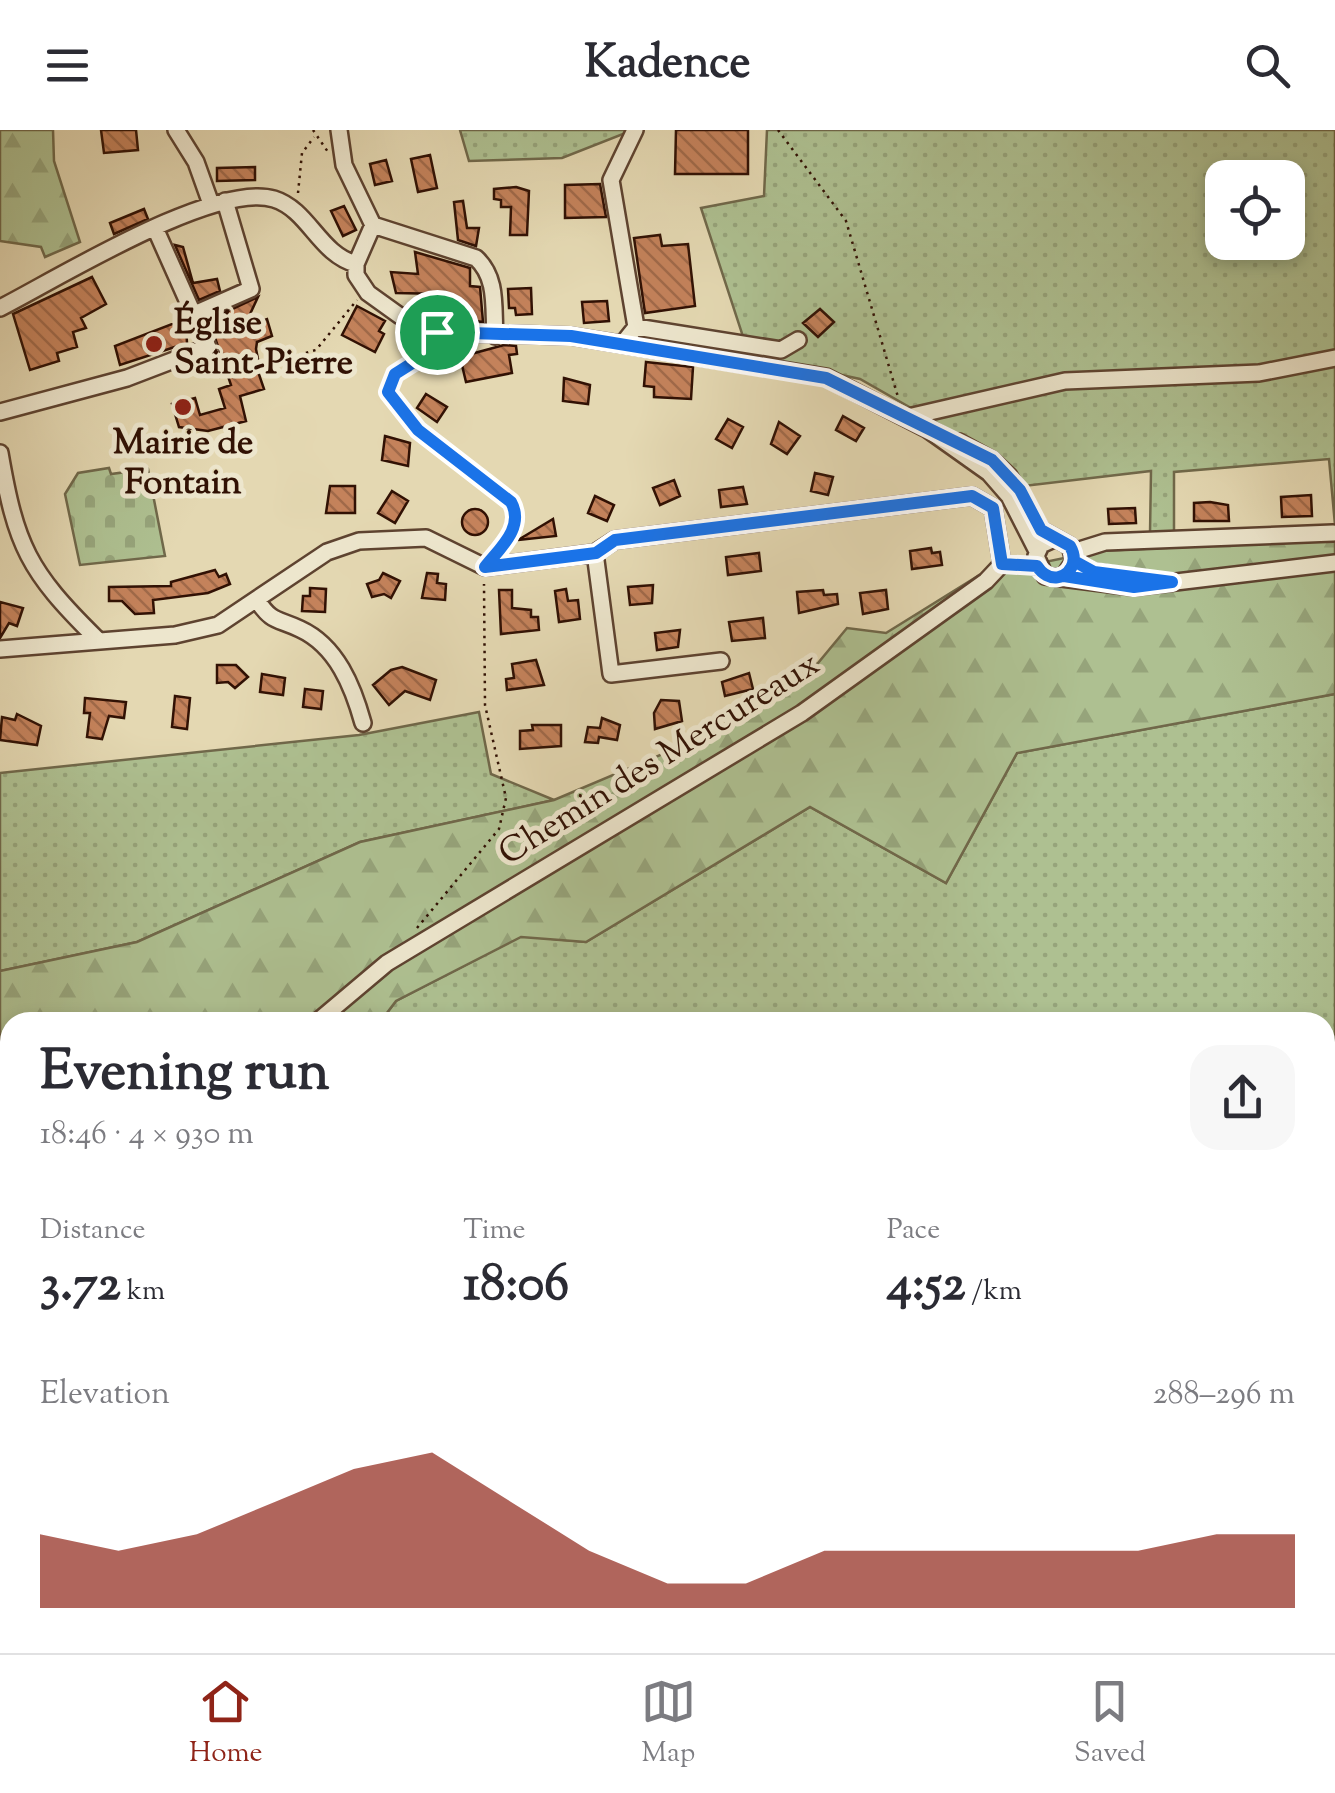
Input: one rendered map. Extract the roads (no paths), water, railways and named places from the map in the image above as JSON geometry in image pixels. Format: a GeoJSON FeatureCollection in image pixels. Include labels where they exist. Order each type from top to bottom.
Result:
{"type":"FeatureCollection","features":[{"type":"Feature","properties":{"kind":"street"},"geometry":{"type":"LineString","coordinates":[[176,130],[218,202],[251,288],[192,315]]}},
{"type":"Feature","properties":{"kind":"street"},"geometry":{"type":"LineString","coordinates":[[339,130],[344,165],[373,226],[476,258],[491,276],[495,336]]}},
{"type":"Feature","properties":{"kind":"street"},"geometry":{"type":"LineString","coordinates":[[624,342],[636,327],[611,180],[636,130]]}},
{"type":"Feature","properties":{"kind":"street"},"geometry":{"type":"LineString","coordinates":[[0,308],[154,228],[218,202],[261,196],[288,206],[334,256],[356,264]]}},
{"type":"Feature","properties":{"kind":"street"},"geometry":{"type":"LineString","coordinates":[[373,226],[356,264],[356,275],[368,293],[400,316],[437,332],[571,336],[624,342],[826,378],[992,460],[1009,476],[1032,520],[1052,540],[1065,542],[1074,556],[1094,572],[1172,582]]}},
{"type":"Feature","properties":{"kind":"street"},"geometry":{"type":"LineString","coordinates":[[0,412],[128,378],[208,347],[154,228]]}},
{"type":"Feature","properties":{"kind":"street"},"geometry":{"type":"LineString","coordinates":[[636,327],[781,350],[798,340]]}},
{"type":"Feature","properties":{"kind":"street"},"geometry":{"type":"LineString","coordinates":[[908,418],[1065,381],[1259,373],[1335,358]]}},
{"type":"Feature","properties":{"kind":"street"},"geometry":{"type":"LineString","coordinates":[[928,429],[989,473],[1009,496],[1037,558],[1052,578],[1064,576],[1134,587],[1335,564]]}},
{"type":"Feature","properties":{"kind":"street"},"geometry":{"type":"LineString","coordinates":[[0,452],[4,495],[30,566],[96,638]]}},
{"type":"Feature","properties":{"kind":"street"},"geometry":{"type":"LineString","coordinates":[[0,648],[164,636],[218,625],[326,552],[359,541],[426,538],[485,567],[596,553],[615,540],[972,496],[987,502],[996,516],[1002,564],[1037,558],[1052,540]]}},
{"type":"Feature","properties":{"kind":"street"},"geometry":{"type":"LineString","coordinates":[[1064,576],[1074,556],[1105,542],[1334,533]]}},
{"type":"Feature","properties":{"kind":"street"},"geometry":{"type":"LineString","coordinates":[[596,553],[611,674],[721,662]]}},
{"type":"Feature","properties":{"kind":"street","name":"Chemin des Mercureaux"},"geometry":{"type":"LineString","coordinates":[[329,1012],[387,964],[802,712],[960,600],[1002,564]]}},
{"type":"Feature","properties":{"kind":"street"},"geometry":{"type":"LineString","coordinates":[[256,600],[270,619],[303,630],[342,666],[363,723]]}},
{"type":"Feature","properties":{"kind":"place","name":"Église Saint-Pierre"},"geometry":{"type":"Point","coordinates":[154,344]}},
{"type":"Feature","properties":{"kind":"place","name":"Mairie de Fontain"},"geometry":{"type":"Point","coordinates":[183,407]}}]}
